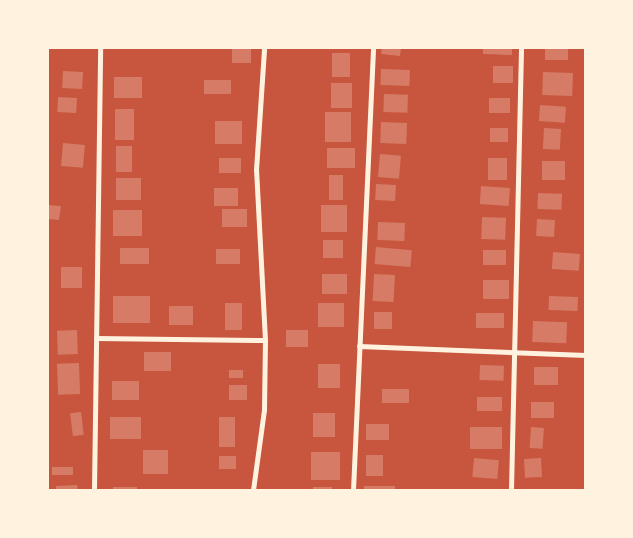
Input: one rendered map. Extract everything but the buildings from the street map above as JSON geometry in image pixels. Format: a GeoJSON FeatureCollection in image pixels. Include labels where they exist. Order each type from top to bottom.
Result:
{"type":"FeatureCollection","features":[{"type":"Feature","properties":{"kind":"street"},"geometry":{"type":"LineString","coordinates":[[94,490],[100,48]]}},
{"type":"Feature","properties":{"kind":"street"},"geometry":{"type":"LineString","coordinates":[[253,490],[264,410],[265,340],[256,170],[264,48]]}},
{"type":"Feature","properties":{"kind":"street"},"geometry":{"type":"LineString","coordinates":[[353,490],[373,48]]}},
{"type":"Feature","properties":{"kind":"street"},"geometry":{"type":"LineString","coordinates":[[511,490],[516,352],[521,48]]}},
{"type":"Feature","properties":{"kind":"street"},"geometry":{"type":"LineString","coordinates":[[96,338],[265,340]]}},
{"type":"Feature","properties":{"kind":"street"},"geometry":{"type":"LineString","coordinates":[[359,346],[586,355]]}}]}
